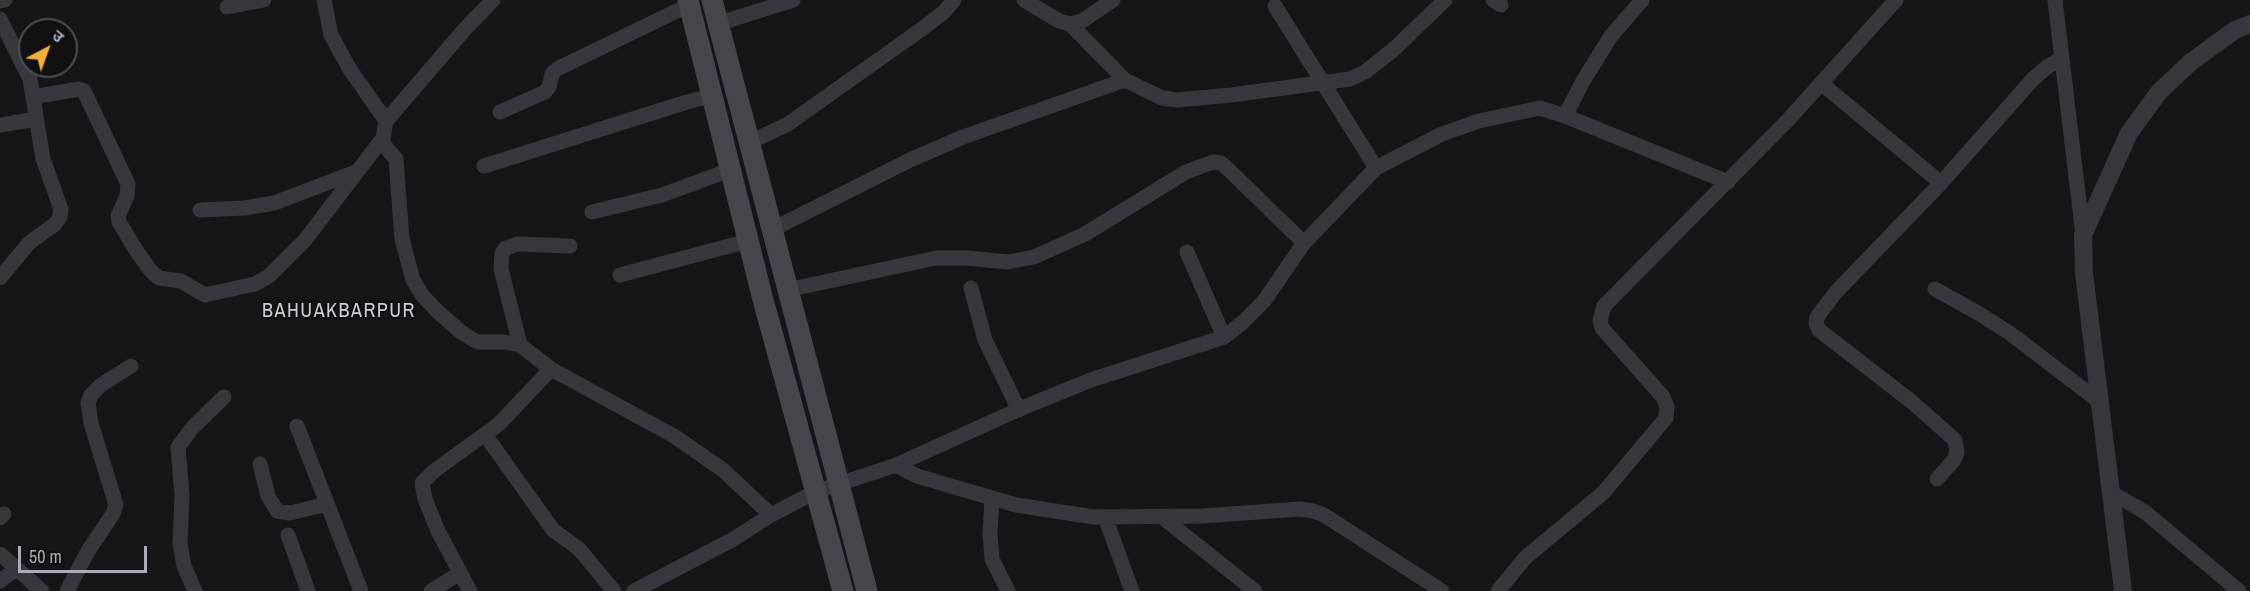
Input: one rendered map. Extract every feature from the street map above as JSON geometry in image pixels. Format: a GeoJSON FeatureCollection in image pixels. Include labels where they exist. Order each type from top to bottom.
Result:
{"type":"FeatureCollection","features":[{"type":"Feature","properties":{"kind":"main road"},"geometry":{"type":"LineString","coordinates":[[711,0],[867,591]]}},
{"type":"Feature","properties":{"kind":"main road"},"geometry":{"type":"LineString","coordinates":[[688,2],[748,241],[843,591]]}},
{"type":"Feature","properties":{"kind":"street"},"geometry":{"type":"LineString","coordinates":[[0,1],[5,0]]}},
{"type":"Feature","properties":{"kind":"street"},"geometry":{"type":"LineString","coordinates":[[227,8],[264,0]]}},
{"type":"Feature","properties":{"kind":"street"},"geometry":{"type":"LineString","coordinates":[[324,0],[331,35],[349,68],[386,122]]}},
{"type":"Feature","properties":{"kind":"street"},"geometry":{"type":"LineString","coordinates":[[493,0],[465,28],[386,122],[384,145],[396,159],[402,239],[413,280],[422,295],[461,332],[477,342],[520,345],[551,369],[693,448],[723,470],[771,514]]}},
{"type":"Feature","properties":{"kind":"street"},"geometry":{"type":"LineString","coordinates":[[717,24],[793,0]]}},
{"type":"Feature","properties":{"kind":"street"},"geometry":{"type":"LineString","coordinates":[[748,143],[789,124],[919,31],[944,12],[954,0]]}},
{"type":"Feature","properties":{"kind":"street"},"geometry":{"type":"LineString","coordinates":[[1024,0],[1059,21],[1070,24],[1082,21],[1113,0]]}},
{"type":"Feature","properties":{"kind":"street"},"geometry":{"type":"LineString","coordinates":[[1070,24],[1125,80],[1162,99],[1177,100],[1325,84],[1350,79],[1365,72],[1393,50],[1445,0]]}},
{"type":"Feature","properties":{"kind":"street"},"geometry":{"type":"LineString","coordinates":[[1565,116],[1583,81],[1611,36],[1642,0]]}},
{"type":"Feature","properties":{"kind":"street"},"geometry":{"type":"LineString","coordinates":[[1498,591],[1525,558],[1603,493],[1666,418],[1667,407],[1663,397],[1602,328],[1600,321],[1604,306],[1728,182],[1896,0]]}},
{"type":"Feature","properties":{"kind":"street"},"geometry":{"type":"LineString","coordinates":[[2055,0],[2083,235],[2084,273],[2123,591]]}},
{"type":"Feature","properties":{"kind":"street"},"geometry":{"type":"LineString","coordinates":[[500,112],[545,92],[549,87],[552,74],[557,69],[688,2]]}},
{"type":"Feature","properties":{"kind":"street"},"geometry":{"type":"LineString","coordinates":[[1275,6],[1376,168]]}},
{"type":"Feature","properties":{"kind":"street"},"geometry":{"type":"LineString","coordinates":[[0,19],[30,79],[43,159],[61,209],[60,217],[55,224],[29,243],[0,278]]}},
{"type":"Feature","properties":{"kind":"street"},"geometry":{"type":"LineString","coordinates":[[2083,235],[2129,133],[2159,92],[2191,62],[2235,30],[2250,24]]}},
{"type":"Feature","properties":{"kind":"street"},"geometry":{"type":"LineString","coordinates":[[1937,479],[1954,460],[1957,452],[1955,440],[1912,402],[1819,330],[1816,323],[1820,310],[1836,292],[1941,183],[2033,79],[2062,58]]}},
{"type":"Feature","properties":{"kind":"street"},"geometry":{"type":"LineString","coordinates":[[771,230],[910,160],[963,137],[1125,80]]}},
{"type":"Feature","properties":{"kind":"street"},"geometry":{"type":"LineString","coordinates":[[1821,83],[1941,183]]}},
{"type":"Feature","properties":{"kind":"street"},"geometry":{"type":"LineString","coordinates":[[33,97],[79,89],[84,91],[128,184],[127,196],[118,216],[119,222],[150,270],[159,278],[181,281],[205,295],[255,284],[269,276],[305,240],[383,138]]}},
{"type":"Feature","properties":{"kind":"street"},"geometry":{"type":"LineString","coordinates":[[484,166],[711,96]]}},
{"type":"Feature","properties":{"kind":"street"},"geometry":{"type":"LineString","coordinates":[[633,591],[732,540],[771,514],[815,492],[896,465],[1091,380],[1224,337],[1264,302],[1304,243],[1376,168],[1442,134],[1479,121],[1540,108],[1728,182]]}},
{"type":"Feature","properties":{"kind":"street"},"geometry":{"type":"LineString","coordinates":[[0,125],[36,119]]}},
{"type":"Feature","properties":{"kind":"street"},"geometry":{"type":"LineString","coordinates":[[787,290],[936,258],[1008,262],[1034,257],[1085,234],[1186,172],[1213,162],[1221,163],[1227,168],[1304,243]]}},
{"type":"Feature","properties":{"kind":"street"},"geometry":{"type":"LineString","coordinates":[[592,212],[662,195],[730,170]]}},
{"type":"Feature","properties":{"kind":"street"},"geometry":{"type":"LineString","coordinates":[[200,210],[245,208],[274,203],[356,172]]}},
{"type":"Feature","properties":{"kind":"street"},"geometry":{"type":"LineString","coordinates":[[620,275],[748,241]]}},
{"type":"Feature","properties":{"kind":"street"},"geometry":{"type":"LineString","coordinates":[[520,345],[501,269],[502,253],[506,248],[517,244],[570,246]]}},
{"type":"Feature","properties":{"kind":"street"},"geometry":{"type":"LineString","coordinates":[[1187,252],[1224,337]]}},
{"type":"Feature","properties":{"kind":"street"},"geometry":{"type":"LineString","coordinates":[[971,288],[985,340],[1019,410]]}},
{"type":"Feature","properties":{"kind":"street"},"geometry":{"type":"LineString","coordinates":[[1935,289],[2011,334],[2100,402]]}},
{"type":"Feature","properties":{"kind":"street"},"geometry":{"type":"LineString","coordinates":[[67,591],[88,551],[113,514],[116,505],[90,423],[88,403],[101,385],[131,366]]}},
{"type":"Feature","properties":{"kind":"street"},"geometry":{"type":"LineString","coordinates":[[470,591],[438,531],[425,499],[422,483],[434,471],[486,436],[551,369]]}},
{"type":"Feature","properties":{"kind":"street"},"geometry":{"type":"LineString","coordinates":[[195,591],[184,566],[180,544],[182,495],[178,447],[193,427],[224,397]]}},
{"type":"Feature","properties":{"kind":"street"},"geometry":{"type":"LineString","coordinates":[[297,426],[361,591]]}},
{"type":"Feature","properties":{"kind":"street"},"geometry":{"type":"LineString","coordinates":[[486,436],[553,530],[579,549],[614,591]]}},
{"type":"Feature","properties":{"kind":"street"},"geometry":{"type":"LineString","coordinates":[[260,464],[268,496],[277,511],[290,513],[327,504]]}},
{"type":"Feature","properties":{"kind":"street"},"geometry":{"type":"LineString","coordinates":[[896,465],[917,476],[1016,506],[1105,517],[1162,517],[1300,509],[1313,511],[1442,591]]}},
{"type":"Feature","properties":{"kind":"street"},"geometry":{"type":"LineString","coordinates":[[2112,493],[2145,512],[2239,591]]}},
{"type":"Feature","properties":{"kind":"street"},"geometry":{"type":"LineString","coordinates":[[992,498],[990,535],[992,559],[1008,591]]}},
{"type":"Feature","properties":{"kind":"street"},"geometry":{"type":"LineString","coordinates":[[1105,517],[1132,591]]}},
{"type":"Feature","properties":{"kind":"street"},"geometry":{"type":"LineString","coordinates":[[1162,517],[1255,591]]}},
{"type":"Feature","properties":{"kind":"street"},"geometry":{"type":"LineString","coordinates":[[288,536],[308,591]]}},
{"type":"Feature","properties":{"kind":"street"},"geometry":{"type":"LineString","coordinates":[[0,554],[42,591]]}},
{"type":"Feature","properties":{"kind":"street"},"geometry":{"type":"LineString","coordinates":[[0,581],[16,569]]}},
{"type":"Feature","properties":{"kind":"street"},"geometry":{"type":"LineString","coordinates":[[431,591],[460,573]]}},
{"type":"Feature","properties":{"kind":"district","name":"BAHUAKBARPUR"},"geometry":{"type":"Point","coordinates":[339,312]}}]}
